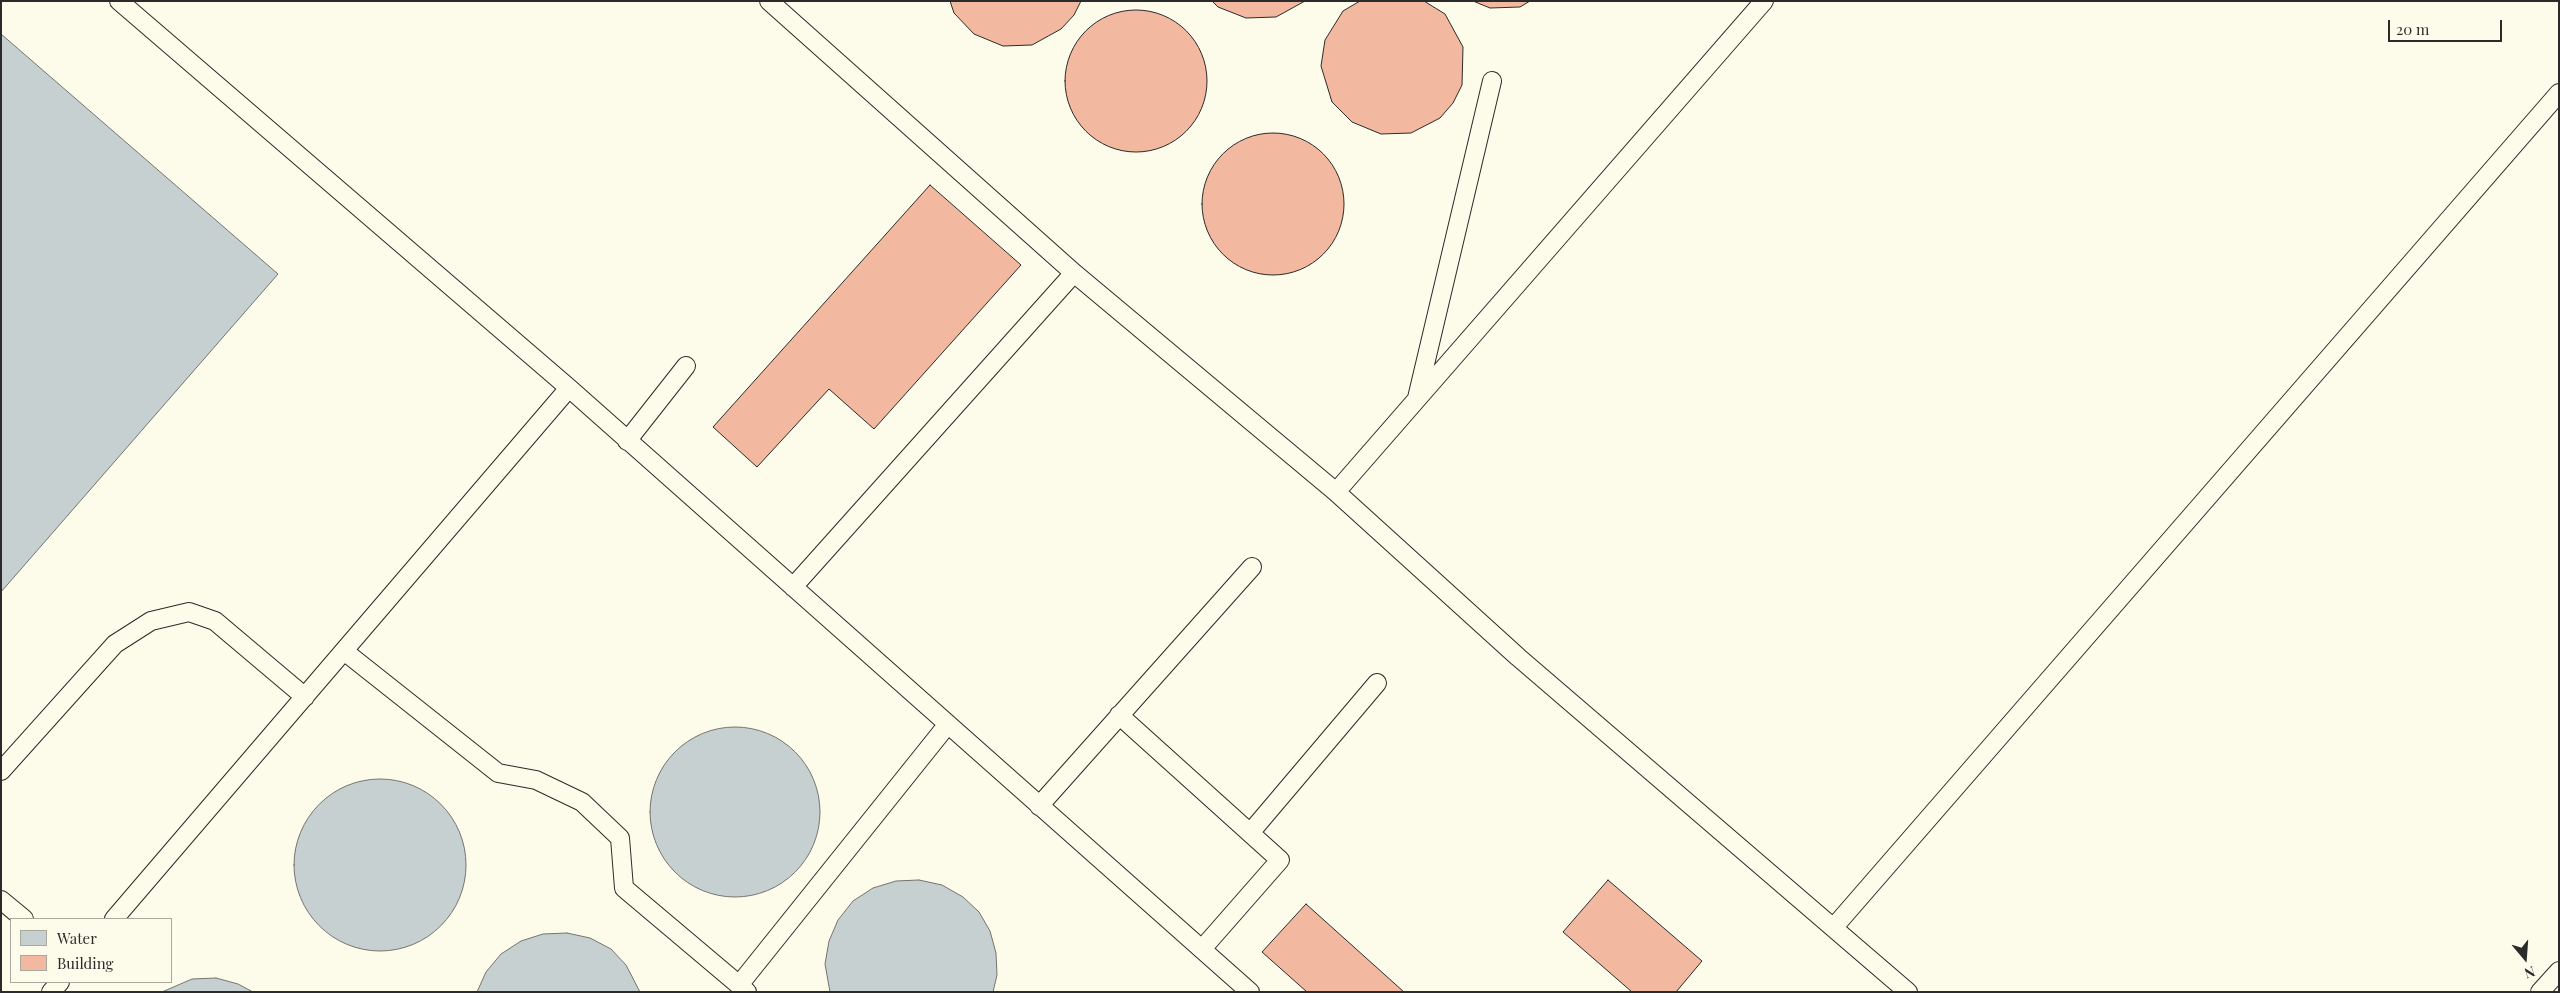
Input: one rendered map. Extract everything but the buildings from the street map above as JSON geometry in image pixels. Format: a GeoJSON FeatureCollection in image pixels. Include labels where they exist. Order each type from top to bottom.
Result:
{"type":"FeatureCollection","features":[{"type":"Feature","properties":{"kind":"lane"},"geometry":{"type":"LineString","coordinates":[[120,1],[568,388],[1250,992]]}},
{"type":"Feature","properties":{"kind":"lane"},"geometry":{"type":"LineString","coordinates":[[769,1],[1074,272],[1336,492],[1518,657],[1908,992]]}},
{"type":"Feature","properties":{"kind":"lane"},"geometry":{"type":"LineString","coordinates":[[1336,492],[1764,1]]}},
{"type":"Feature","properties":{"kind":"lane"},"geometry":{"type":"LineString","coordinates":[[1416,400],[1492,81]]}},
{"type":"Feature","properties":{"kind":"lane"},"geometry":{"type":"LineString","coordinates":[[1834,927],[2559,93]]}},
{"type":"Feature","properties":{"kind":"lane"},"geometry":{"type":"LineString","coordinates":[[793,587],[1074,272]]}},
{"type":"Feature","properties":{"kind":"lane"},"geometry":{"type":"LineString","coordinates":[[627,441],[686,366]]}},
{"type":"Feature","properties":{"kind":"lane"},"geometry":{"type":"LineString","coordinates":[[115,918],[568,388]]}},
{"type":"Feature","properties":{"kind":"lane"},"geometry":{"type":"LineString","coordinates":[[1039,806],[1252,567]]}},
{"type":"Feature","properties":{"kind":"lane"},"geometry":{"type":"LineString","coordinates":[[1,771],[115,644],[151,621],[189,612],[215,621],[305,697]]}},
{"type":"Feature","properties":{"kind":"lane"},"geometry":{"type":"LineString","coordinates":[[344,650],[498,773],[536,780],[582,802],[620,838],[624,888],[743,988],[948,724]]}},
{"type":"Feature","properties":{"kind":"lane"},"geometry":{"type":"LineString","coordinates":[[1250,833],[1377,683]]}},
{"type":"Feature","properties":{"kind":"lane"},"geometry":{"type":"LineString","coordinates":[[1119,716],[1280,860],[1202,950]]}},
{"type":"Feature","properties":{"kind":"lane"},"geometry":{"type":"LineString","coordinates":[[1,900],[23,918]]}},
{"type":"Feature","properties":{"kind":"lane"},"geometry":{"type":"LineString","coordinates":[[2540,992],[2559,971]]}},
{"type":"Feature","properties":{"kind":"water"},"geometry":{"type":"Polygon","coordinates":[[[1,34],[278,274],[1,592],[1,34]]]}},
{"type":"Feature","properties":{"kind":"water"},"geometry":{"type":"Polygon","coordinates":[[[743,727],[768,733],[789,746],[801,758],[817,787],[820,812],[819,829],[814,845],[801,866],[789,878],[760,894],[727,897],[702,891],[681,878],[669,866],[653,837],[650,804],[656,779],[669,758],[681,746],[710,730],[743,727]]]}},
{"type":"Feature","properties":{"kind":"water"},"geometry":{"type":"Polygon","coordinates":[[[380,779],[397,781],[413,786],[428,794],[446,811],[462,840],[466,865],[464,882],[459,898],[451,913],[434,931],[405,947],[380,951],[363,949],[347,944],[332,936],[314,919],[298,890],[294,865],[296,848],[301,832],[309,817],[326,799],[355,783],[380,779]]]}},
{"type":"Feature","properties":{"kind":"water"},"geometry":{"type":"Polygon","coordinates":[[[919,880],[942,885],[963,897],[979,912],[990,931],[996,953],[997,975],[993,992],[830,992],[825,964],[829,941],[838,920],[853,901],[873,888],[896,881],[919,880]]]}},
{"type":"Feature","properties":{"kind":"water"},"geometry":{"type":"Polygon","coordinates":[[[567,933],[590,938],[611,949],[626,965],[640,992],[477,992],[486,972],[501,954],[521,941],[543,934],[567,933]]]}},
{"type":"Feature","properties":{"kind":"water"},"geometry":{"type":"Polygon","coordinates":[[[216,978],[238,984],[253,992],[162,992],[192,979],[216,978]]]}}]}
